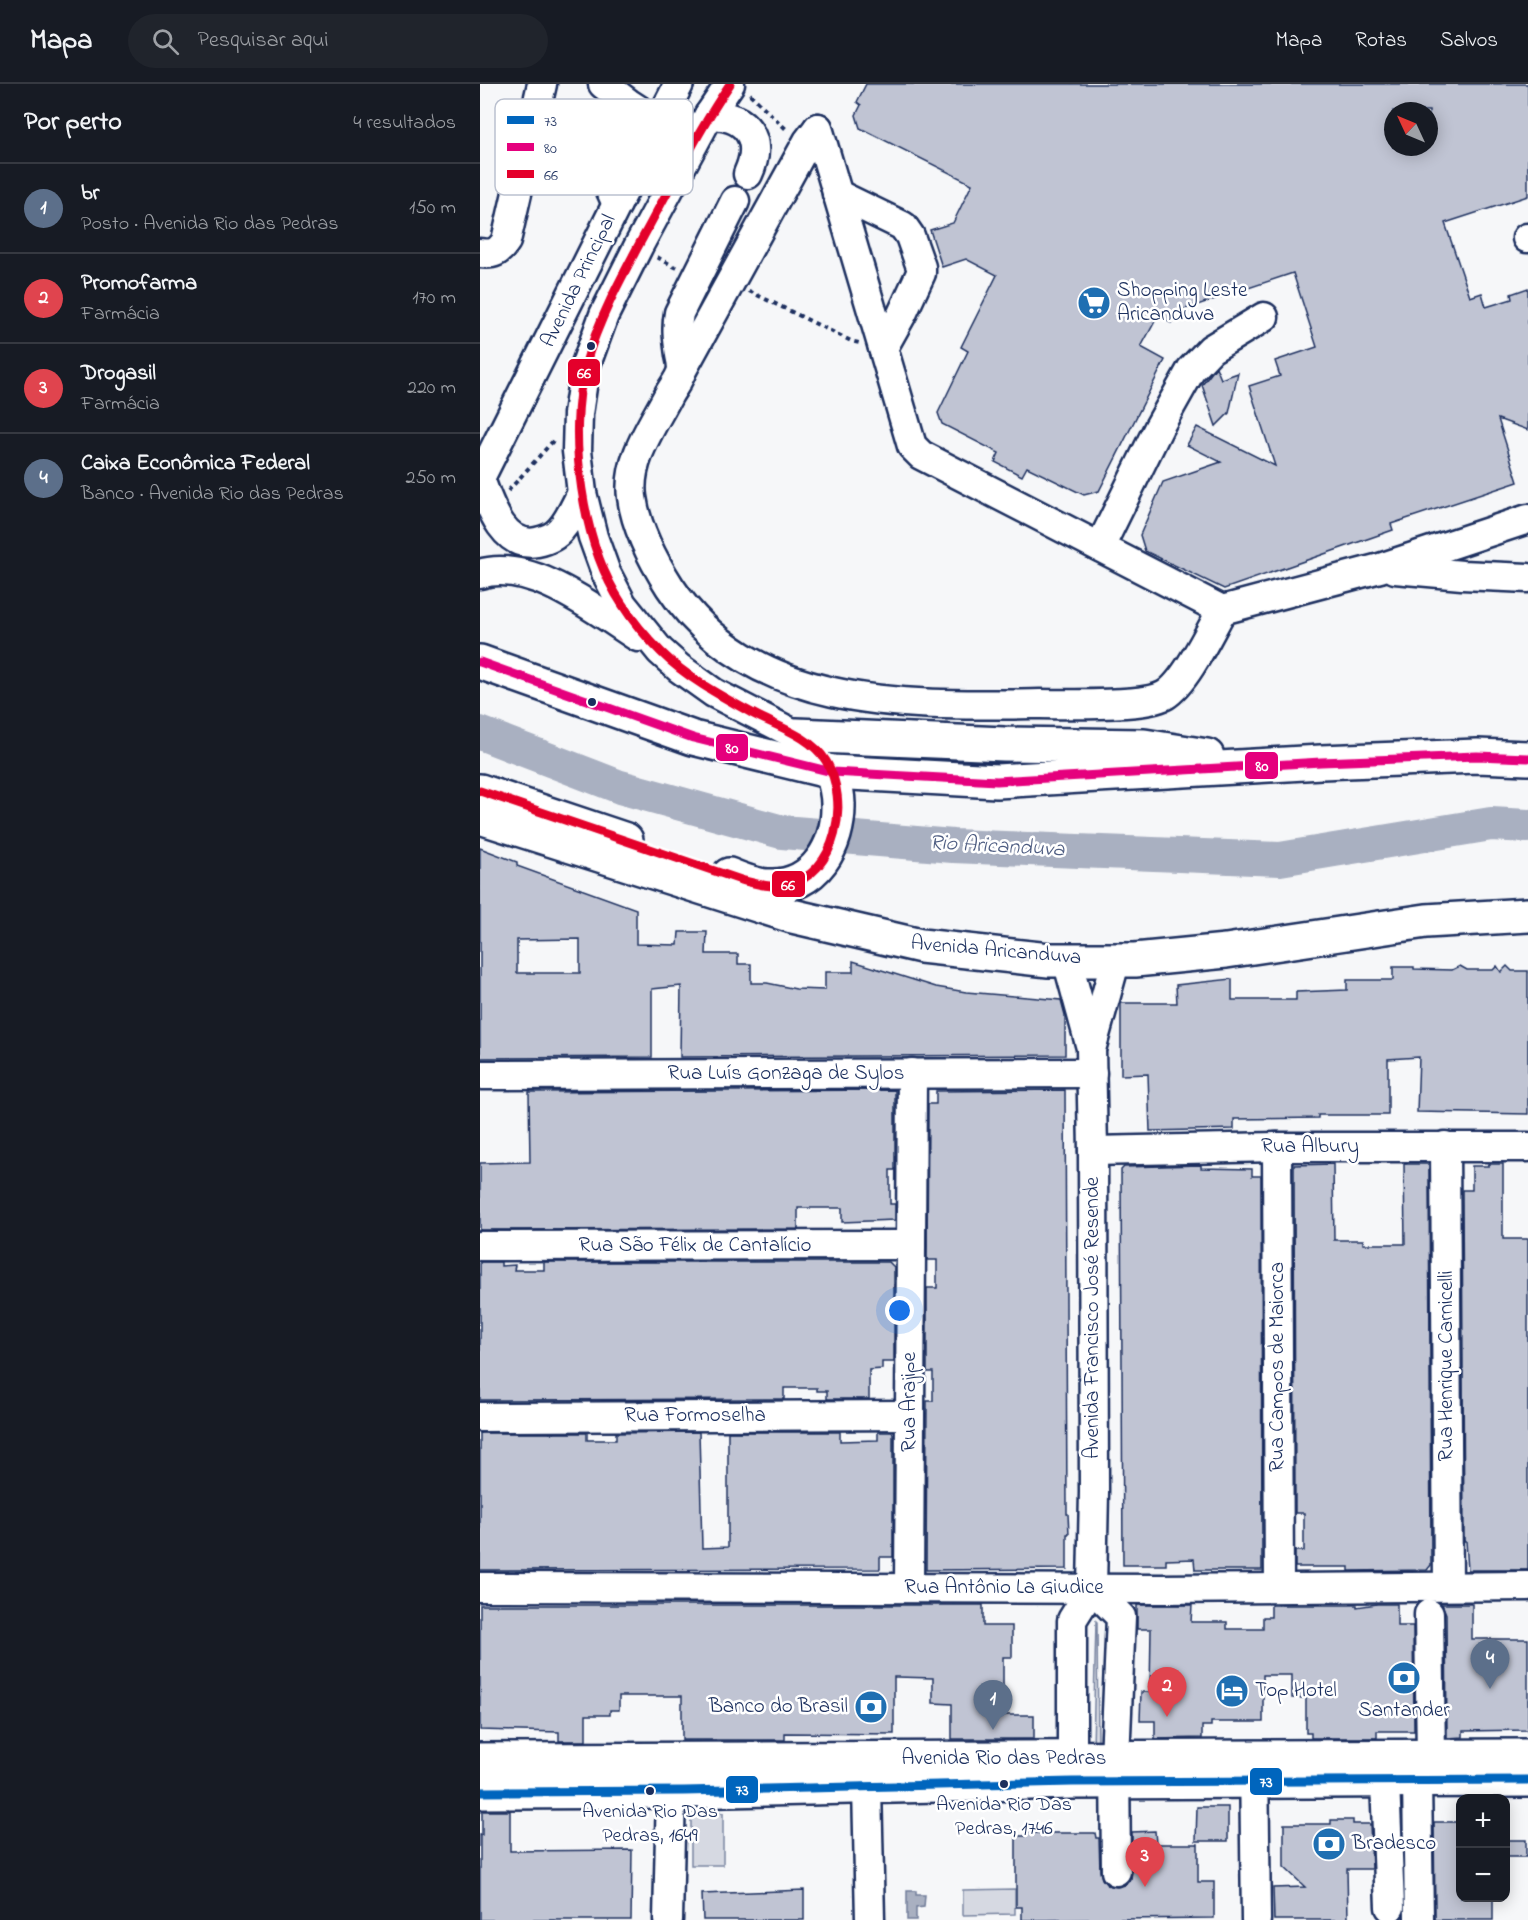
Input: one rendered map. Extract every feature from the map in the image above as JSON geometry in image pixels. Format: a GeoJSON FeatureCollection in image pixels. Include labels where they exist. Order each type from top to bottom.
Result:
{"type":"FeatureCollection","features":[{"type":"Feature","properties":{"kind":"main road"},"geometry":{"type":"LineString","coordinates":[[480,662],[693,738],[834,781],[997,781],[1321,762],[1477,756],[1528,758]]}},
{"type":"Feature","properties":{"kind":"main road"},"geometry":{"type":"LineString","coordinates":[[796,735],[1004,744],[1144,746],[1217,758],[1243,767]]}},
{"type":"Feature","properties":{"kind":"main road"},"geometry":{"type":"LineString","coordinates":[[1477,756],[1528,741]]}},
{"type":"Feature","properties":{"kind":"main road"},"geometry":{"type":"LineString","coordinates":[[480,791],[741,880],[768,886],[789,885],[807,877],[822,861],[833,839],[837,822],[834,781]]}},
{"type":"Feature","properties":{"kind":"main road","name":"Avenida Aricanduva"},"geometry":{"type":"LineString","coordinates":[[480,818],[792,916],[921,946],[1067,960],[1136,960],[1226,951],[1426,921],[1528,915]]}},
{"type":"Feature","properties":{"kind":"main road","name":"Avenida Rio das Pedras"},"geometry":{"type":"LineString","coordinates":[[1254,1770],[1411,1773],[1528,1756]]}},
{"type":"Feature","properties":{"kind":"main road","name":"Avenida Rio das Pedras"},"geometry":{"type":"LineString","coordinates":[[480,1760],[669,1776],[867,1787],[1072,1770]]}},
{"type":"Feature","properties":{"kind":"main road","name":"Avenida Rio das Pedras"},"geometry":{"type":"LineString","coordinates":[[480,1792],[669,1776],[1072,1770],[1411,1773],[1528,1780]]}},
{"type":"Feature","properties":{"kind":"street"},"geometry":{"type":"LineString","coordinates":[[538,99],[542,84]]}},
{"type":"Feature","properties":{"kind":"street"},"geometry":{"type":"LineString","coordinates":[[603,84],[623,99]]}},
{"type":"Feature","properties":{"kind":"street","name":"Avenida Principal"},"geometry":{"type":"LineString","coordinates":[[671,99],[679,84]]}},
{"type":"Feature","properties":{"kind":"street","name":"Avenida Principal"},"geometry":{"type":"LineString","coordinates":[[693,145],[709,115],[730,84]]}},
{"type":"Feature","properties":{"kind":"street"},"geometry":{"type":"LineString","coordinates":[[682,370],[676,326],[679,313],[742,188],[755,154],[754,141],[749,132],[739,123],[721,115],[709,115]]}},
{"type":"Feature","properties":{"kind":"street"},"geometry":{"type":"LineString","coordinates":[[1222,610],[1186,673],[1172,690],[1163,696],[1152,700],[1032,704],[921,704],[854,698],[782,678],[734,652],[697,622],[656,565],[637,517],[632,497],[632,473],[638,454],[682,370],[808,141],[818,128],[912,446],[921,455],[1222,610],[1380,568],[1528,519]]}},
{"type":"Feature","properties":{"kind":"street"},"geometry":{"type":"LineString","coordinates":[[837,194],[903,226],[910,236],[921,267],[921,273],[902,314],[883,348]]}},
{"type":"Feature","properties":{"kind":"street"},"geometry":{"type":"LineString","coordinates":[[480,253],[494,253],[506,241],[516,195]]}},
{"type":"Feature","properties":{"kind":"street"},"geometry":{"type":"LineString","coordinates":[[613,195],[617,204]]}},
{"type":"Feature","properties":{"kind":"street","name":"Avenida Principal"},"geometry":{"type":"LineString","coordinates":[[480,479],[622,195]]}},
{"type":"Feature","properties":{"kind":"street","name":"Avenida Principal"},"geometry":{"type":"LineString","coordinates":[[666,195],[604,315],[585,367],[578,414],[577,451],[582,493],[593,537],[606,573],[622,604],[660,651],[714,693],[796,735],[814,747],[825,758],[834,781]]}},
{"type":"Feature","properties":{"kind":"street"},"geometry":{"type":"LineString","coordinates":[[1100,547],[1159,427],[1191,370],[1211,349],[1264,317]]}},
{"type":"Feature","properties":{"kind":"street"},"geometry":{"type":"LineString","coordinates":[[480,479],[491,509],[500,524],[510,535],[532,543],[550,539],[562,529],[582,493]]}},
{"type":"Feature","properties":{"kind":"street"},"geometry":{"type":"LineString","coordinates":[[1380,568],[1528,578]]}},
{"type":"Feature","properties":{"kind":"street"},"geometry":{"type":"LineString","coordinates":[[480,574],[490,570],[505,570],[545,582],[573,596],[660,651]]}},
{"type":"Feature","properties":{"kind":"street","name":"Avenida Francisco José Resende"},"geometry":{"type":"LineString","coordinates":[[1091,1061],[1116,959]]}},
{"type":"Feature","properties":{"kind":"street","name":"Avenida Francisco José Resende"},"geometry":{"type":"LineString","coordinates":[[1067,960],[1091,1061],[1094,1492],[1092,1588]]}},
{"type":"Feature","properties":{"kind":"street","name":"Rua Luís Gonzaga de Sylos"},"geometry":{"type":"LineString","coordinates":[[480,1075],[912,1073],[1091,1061]]}},
{"type":"Feature","properties":{"kind":"street","name":"Rua Arajipe"},"geometry":{"type":"LineString","coordinates":[[909,1587],[912,1073]]}},
{"type":"Feature","properties":{"kind":"street","name":"Rua Henrique Carnicelli"},"geometry":{"type":"LineString","coordinates":[[1446,1146],[1448,1586]]}},
{"type":"Feature","properties":{"kind":"street","name":"Rua Albury"},"geometry":{"type":"LineString","coordinates":[[1093,1151],[1277,1147],[1528,1147]]}},
{"type":"Feature","properties":{"kind":"street","name":"Rua Campos de Maiorca"},"geometry":{"type":"LineString","coordinates":[[1277,1147],[1279,1587]]}},
{"type":"Feature","properties":{"kind":"street","name":"Rua São Félix de Cantalício"},"geometry":{"type":"LineString","coordinates":[[480,1246],[911,1245]]}},
{"type":"Feature","properties":{"kind":"street","name":"Rua Formoselha"},"geometry":{"type":"LineString","coordinates":[[480,1417],[910,1415]]}},
{"type":"Feature","properties":{"kind":"street","name":"Rua Antônio La Giudice"},"geometry":{"type":"LineString","coordinates":[[480,1587],[1528,1586]]}},
{"type":"Feature","properties":{"kind":"street"},"geometry":{"type":"LineString","coordinates":[[1072,1770],[1072,1620],[1092,1588],[1121,1617],[1115,1770],[1116,1871]]}},
{"type":"Feature","properties":{"kind":"street"},"geometry":{"type":"LineString","coordinates":[[1390,1907],[1411,1773],[1429,1614]]}},
{"type":"Feature","properties":{"kind":"street"},"geometry":{"type":"LineString","coordinates":[[1254,1770],[1256,1920]]}},
{"type":"Feature","properties":{"kind":"street"},"geometry":{"type":"LineString","coordinates":[[1411,1773],[1419,1920]]}},
{"type":"Feature","properties":{"kind":"street"},"geometry":{"type":"LineString","coordinates":[[668,1920],[669,1776]]}},
{"type":"Feature","properties":{"kind":"street"},"geometry":{"type":"LineString","coordinates":[[867,1787],[870,1920]]}},
{"type":"Feature","properties":{"kind":"path"},"geometry":{"type":"LineString","coordinates":[[639,245],[675,268],[700,273]]}},
{"type":"Feature","properties":{"kind":"path"},"geometry":{"type":"LineString","coordinates":[[730,282],[851,341],[883,348]]}},
{"type":"Feature","properties":{"kind":"path"},"geometry":{"type":"LineString","coordinates":[[491,509],[578,414]]}},
{"type":"Feature","properties":{"kind":"shaded area"},"geometry":{"type":"Polygon","coordinates":[[[1096,1621],[1098,1748],[1093,1748],[1096,1621]]]}},
{"type":"Feature","properties":{"kind":"shaded area"},"geometry":{"type":"Polygon","coordinates":[[[691,1813],[723,1813],[723,1865],[691,1865],[691,1813]]]}},
{"type":"Feature","properties":{"kind":"shaded area"},"geometry":{"type":"Polygon","coordinates":[[[1015,1889],[1015,1914],[963,1915],[963,1890],[1015,1889]]]}},
{"type":"Feature","properties":{"kind":"water"},"geometry":{"type":"Polygon","coordinates":[[[907,1891],[916,1891],[916,1895],[925,1895],[924,1907],[916,1908],[916,1920],[907,1920],[907,1891]]]}},
{"type":"Feature","properties":{"kind":"building","name":"Shopping Leste Aricanduva"},"geometry":{"type":"Polygon","coordinates":[[[866,84],[1528,84],[1528,196],[1445,223],[1470,297],[1482,293],[1486,307],[1512,299],[1511,294],[1528,288],[1528,430],[1498,419],[1518,482],[1391,524],[1393,530],[1224,589],[1145,551],[1140,535],[1163,482],[1221,462],[1187,445],[1197,427],[1275,466],[1249,386],[1280,376],[1275,361],[1317,347],[1293,273],[1176,312],[1171,323],[1158,316],[1141,347],[1165,360],[1099,491],[1084,495],[1027,467],[1022,476],[995,462],[999,453],[942,424],[938,413],[968,351],[961,347],[997,275],[966,259],[942,267],[930,230],[953,223],[972,184],[860,128],[856,115],[861,105],[857,102],[866,84]]]}},
{"type":"Feature","properties":{"kind":"building"},"geometry":{"type":"Polygon","coordinates":[[[1216,367],[1221,379],[1238,373],[1229,413],[1216,426],[1202,385],[1216,367]]]}},
{"type":"Feature","properties":{"kind":"building"},"geometry":{"type":"Polygon","coordinates":[[[480,848],[517,862],[517,866],[636,909],[636,944],[678,945],[679,932],[707,932],[706,954],[738,954],[738,964],[751,964],[751,983],[825,990],[825,972],[853,972],[853,961],[936,987],[966,992],[1061,1000],[1065,1015],[1065,1055],[680,1057],[681,986],[652,989],[652,1057],[480,1058],[480,848]],[[580,939],[517,940],[517,973],[580,973],[580,939]]]}},
{"type":"Feature","properties":{"kind":"building"},"geometry":{"type":"Polygon","coordinates":[[[1460,966],[1467,970],[1493,970],[1497,966],[1501,972],[1507,966],[1512,971],[1528,971],[1528,1114],[1417,1112],[1419,1057],[1388,1059],[1388,1115],[1318,1115],[1318,1118],[1234,1119],[1234,1129],[1150,1131],[1148,1074],[1121,1075],[1121,1003],[1177,1003],[1176,985],[1232,979],[1232,1000],[1296,1000],[1296,992],[1347,990],[1347,980],[1393,980],[1393,967],[1452,970],[1460,966]]]}},
{"type":"Feature","properties":{"kind":"building"},"geometry":{"type":"Polygon","coordinates":[[[895,1090],[895,1170],[890,1170],[890,1204],[895,1204],[895,1220],[842,1222],[842,1208],[798,1208],[798,1229],[480,1230],[480,1163],[530,1162],[529,1092],[895,1090]]]}},
{"type":"Feature","properties":{"kind":"building"},"geometry":{"type":"Polygon","coordinates":[[[1065,1090],[1067,1514],[1069,1534],[1067,1534],[1067,1569],[926,1570],[927,1401],[933,1401],[933,1372],[927,1372],[927,1288],[937,1288],[937,1260],[927,1260],[928,1104],[936,1104],[936,1091],[1065,1090]]]}},
{"type":"Feature","properties":{"kind":"building"},"geometry":{"type":"Polygon","coordinates":[[[1333,1164],[1334,1240],[1363,1240],[1363,1244],[1405,1244],[1404,1164],[1429,1164],[1431,1565],[1427,1570],[1349,1571],[1349,1567],[1295,1567],[1295,1551],[1304,1551],[1304,1513],[1295,1513],[1294,1165],[1333,1164]]]}},
{"type":"Feature","properties":{"kind":"building"},"geometry":{"type":"Polygon","coordinates":[[[1489,1164],[1503,1164],[1503,1239],[1528,1239],[1528,1570],[1468,1570],[1466,1541],[1464,1541],[1462,1190],[1472,1190],[1472,1166],[1489,1166],[1489,1164]]]}},
{"type":"Feature","properties":{"kind":"building"},"geometry":{"type":"Polygon","coordinates":[[[1201,1165],[1201,1168],[1252,1169],[1252,1176],[1261,1176],[1262,1570],[1195,1570],[1194,1559],[1166,1560],[1166,1565],[1123,1565],[1121,1170],[1124,1167],[1201,1165]]]}},
{"type":"Feature","properties":{"kind":"building"},"geometry":{"type":"Polygon","coordinates":[[[480,1262],[501,1262],[501,1266],[515,1265],[514,1270],[544,1270],[544,1262],[889,1262],[894,1267],[894,1362],[882,1362],[882,1369],[869,1370],[869,1399],[827,1399],[827,1391],[817,1391],[817,1388],[784,1388],[784,1399],[480,1400],[480,1262]]]}},
{"type":"Feature","properties":{"kind":"building"},"geometry":{"type":"Polygon","coordinates":[[[699,1432],[702,1548],[728,1547],[728,1432],[840,1432],[840,1441],[878,1440],[878,1432],[892,1432],[893,1557],[880,1557],[880,1569],[480,1570],[480,1433],[587,1433],[587,1440],[616,1440],[616,1433],[699,1432]]]}},
{"type":"Feature","properties":{"kind":"building"},"geometry":{"type":"Polygon","coordinates":[[[1397,1604],[1397,1626],[1413,1626],[1414,1731],[1377,1731],[1377,1738],[1311,1738],[1311,1733],[1306,1733],[1306,1698],[1292,1698],[1292,1675],[1263,1675],[1263,1722],[1211,1722],[1211,1726],[1202,1726],[1202,1738],[1155,1739],[1155,1721],[1140,1721],[1141,1692],[1150,1692],[1151,1629],[1137,1629],[1137,1605],[1192,1605],[1191,1622],[1227,1622],[1227,1629],[1263,1629],[1263,1617],[1271,1617],[1271,1605],[1357,1605],[1357,1607],[1397,1604]]]}},
{"type":"Feature","properties":{"kind":"building"},"geometry":{"type":"Polygon","coordinates":[[[1442,1604],[1472,1604],[1472,1639],[1528,1639],[1528,1730],[1463,1731],[1463,1737],[1447,1738],[1446,1614],[1442,1604]]]}},
{"type":"Feature","properties":{"kind":"building"},"geometry":{"type":"Polygon","coordinates":[[[480,1605],[983,1605],[983,1626],[1012,1626],[1012,1657],[1003,1657],[1003,1715],[1034,1715],[1034,1739],[952,1739],[952,1704],[933,1703],[933,1678],[897,1677],[894,1677],[894,1734],[785,1733],[785,1740],[682,1740],[682,1696],[619,1696],[619,1710],[610,1710],[610,1715],[586,1715],[586,1741],[559,1741],[559,1732],[480,1730],[480,1605]]]}},
{"type":"Feature","properties":{"kind":"building"},"geometry":{"type":"Polygon","coordinates":[[[1197,1807],[1228,1807],[1228,1841],[1196,1841],[1197,1807]]]}},
{"type":"Feature","properties":{"kind":"building"},"geometry":{"type":"Polygon","coordinates":[[[482,1811],[510,1811],[510,1851],[632,1850],[631,1920],[480,1920],[482,1811]]]}},
{"type":"Feature","properties":{"kind":"building"},"geometry":{"type":"Polygon","coordinates":[[[1331,1820],[1353,1820],[1353,1824],[1370,1824],[1372,1869],[1347,1869],[1348,1920],[1274,1920],[1273,1888],[1305,1887],[1284,1867],[1284,1824],[1331,1824],[1331,1820]]]}},
{"type":"Feature","properties":{"kind":"building"},"geometry":{"type":"Polygon","coordinates":[[[1434,1822],[1456,1822],[1456,1902],[1493,1902],[1493,1920],[1435,1920],[1434,1822]]]}},
{"type":"Feature","properties":{"kind":"building"},"geometry":{"type":"Polygon","coordinates":[[[1155,1831],[1156,1844],[1198,1844],[1198,1882],[1214,1882],[1214,1918],[1022,1920],[1022,1907],[1016,1907],[1016,1836],[1026,1836],[1026,1833],[1095,1833],[1096,1838],[1099,1838],[1102,1879],[1107,1885],[1117,1887],[1125,1885],[1131,1879],[1132,1832],[1155,1831]]]}},
{"type":"Feature","properties":{"kind":"building"},"geometry":{"type":"Polygon","coordinates":[[[1510,1840],[1526,1840],[1526,1857],[1510,1857],[1510,1840]]]}},
{"type":"Feature","properties":{"kind":"building"},"geometry":{"type":"Polygon","coordinates":[[[804,1890],[804,1920],[703,1920],[702,1894],[804,1890]]]}},
{"type":"Feature","properties":{"kind":"waterway","name":"Rio Aricanduva"},"geometry":{"type":"LineString","coordinates":[[480,733],[620,787],[782,832],[953,846],[1280,859],[1491,824],[1528,826]]}},
{"type":"Feature","properties":{"kind":"transit line","name":"66"},"geometry":{"type":"LineString","coordinates":[[693,145],[730,84]]}},
{"type":"Feature","properties":{"kind":"transit line","name":"66"},"geometry":{"type":"LineString","coordinates":[[480,791],[741,880],[769,886],[786,885],[804,878],[818,867],[828,852],[834,834],[838,815],[837,795],[833,777],[819,752],[802,738],[715,692],[671,661],[635,623],[626,610],[608,579],[588,521],[578,456],[580,394],[585,366],[607,307],[666,195]]}},
{"type":"Feature","properties":{"kind":"transit line","name":"80"},"geometry":{"type":"LineString","coordinates":[[480,662],[693,738],[832,772],[997,781],[1321,762],[1477,756],[1528,758]]}},
{"type":"Feature","properties":{"kind":"transit line","name":"73"},"geometry":{"type":"LineString","coordinates":[[480,1792],[684,1791],[1072,1782],[1528,1780]]}},
{"type":"Feature","properties":{"kind":"place","name":"Shopping Leste Aricanduva"},"geometry":{"type":"Point","coordinates":[1094,303]}},
{"type":"Feature","properties":{"kind":"place","name":"Santander"},"geometry":{"type":"Point","coordinates":[1404,1678]}},
{"type":"Feature","properties":{"kind":"place","name":"Caixa Econômica Federal"},"geometry":{"type":"Point","coordinates":[1490,1689]}},
{"type":"Feature","properties":{"kind":"place","name":"Top Hotel"},"geometry":{"type":"Point","coordinates":[1232,1691]}},
{"type":"Feature","properties":{"kind":"place","name":"Banco do Brasil"},"geometry":{"type":"Point","coordinates":[871,1707]}},
{"type":"Feature","properties":{"kind":"place","name":"Promofarma"},"geometry":{"type":"Point","coordinates":[1167,1717]}},
{"type":"Feature","properties":{"kind":"place","name":"br"},"geometry":{"type":"Point","coordinates":[993,1730]}},
{"type":"Feature","properties":{"kind":"place","name":"Avenida Rio Das Pedras, 1746"},"geometry":{"type":"Point","coordinates":[1004,1784]}},
{"type":"Feature","properties":{"kind":"place","name":"Avenida Rio Das Pedras, 1649"},"geometry":{"type":"Point","coordinates":[650,1791]}},
{"type":"Feature","properties":{"kind":"place","name":"Bradesco"},"geometry":{"type":"Point","coordinates":[1329,1844]}},
{"type":"Feature","properties":{"kind":"place","name":"Drogasil"},"geometry":{"type":"Point","coordinates":[1145,1887]}}]}
